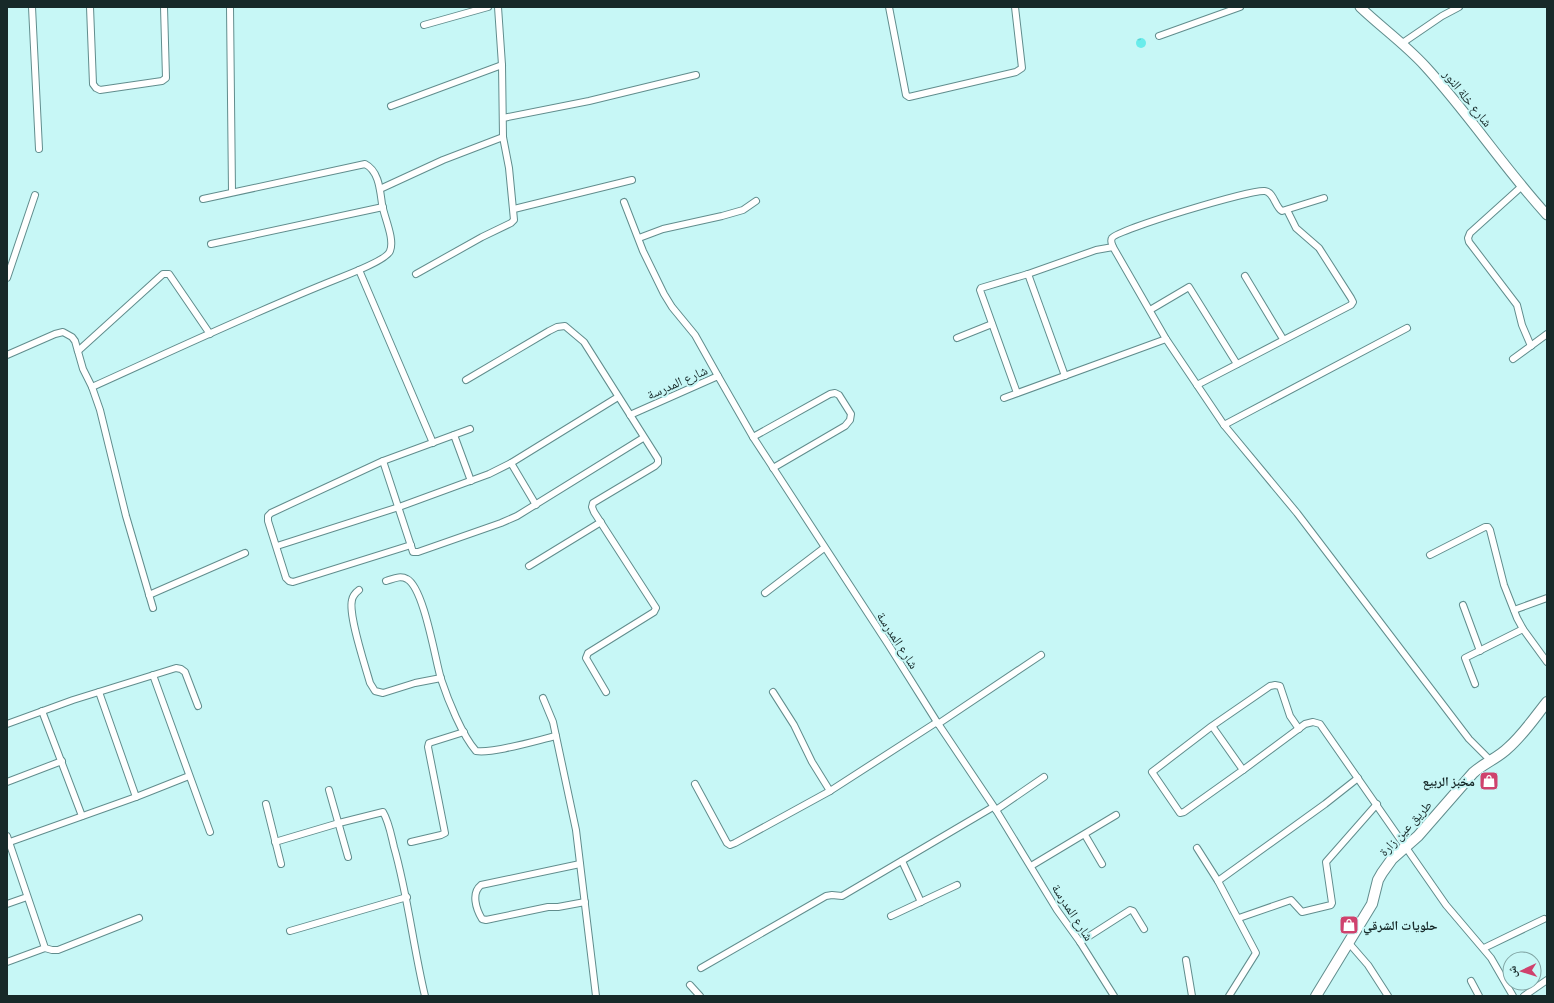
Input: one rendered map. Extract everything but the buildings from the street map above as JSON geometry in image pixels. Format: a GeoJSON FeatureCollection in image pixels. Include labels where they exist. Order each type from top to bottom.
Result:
{"type":"FeatureCollection","features":[{"type":"Feature","properties":{"kind":"main road","name":"طريق عين زارة"},"geometry":{"type":"LineString","coordinates":[[1316,996],[1372,904],[1380,876],[1392,859],[1418,836],[1473,773],[1490,760],[1504,752],[1516,741],[1547,702]]}},
{"type":"Feature","properties":{"kind":"street"},"geometry":{"type":"LineString","coordinates":[[32,7],[39,149]]}},
{"type":"Feature","properties":{"kind":"street"},"geometry":{"type":"LineString","coordinates":[[90,7],[94,84],[96,88],[100,90],[162,81],[166,78],[164,7]]}},
{"type":"Feature","properties":{"kind":"street"},"geometry":{"type":"LineString","coordinates":[[230,7],[232,192]]}},
{"type":"Feature","properties":{"kind":"street"},"geometry":{"type":"LineString","coordinates":[[424,25],[488,7]]}},
{"type":"Feature","properties":{"kind":"street"},"geometry":{"type":"LineString","coordinates":[[416,274],[514,220],[509,168],[503,137],[502,65],[498,7]]}},
{"type":"Feature","properties":{"kind":"street"},"geometry":{"type":"LineString","coordinates":[[889,7],[906,94],[909,97],[1016,72],[1022,68],[1015,7]]}},
{"type":"Feature","properties":{"kind":"street"},"geometry":{"type":"LineString","coordinates":[[1159,36],[1240,7]]}},
{"type":"Feature","properties":{"kind":"street","name":"شارع خلة النور"},"geometry":{"type":"LineString","coordinates":[[1360,7],[1424,65],[1450,95],[1521,187],[1547,215]]}},
{"type":"Feature","properties":{"kind":"street"},"geometry":{"type":"LineString","coordinates":[[1401,44],[1442,16],[1459,7]]}},
{"type":"Feature","properties":{"kind":"street"},"geometry":{"type":"LineString","coordinates":[[391,106],[502,65]]}},
{"type":"Feature","properties":{"kind":"street"},"geometry":{"type":"LineString","coordinates":[[503,118],[589,101],[696,75]]}},
{"type":"Feature","properties":{"kind":"street"},"geometry":{"type":"LineString","coordinates":[[380,189],[443,160],[503,137]]}},
{"type":"Feature","properties":{"kind":"street"},"geometry":{"type":"LineString","coordinates":[[92,387],[314,288],[359,270],[387,256],[390,252],[390,239],[380,189],[371,167],[365,164],[202,199]]}},
{"type":"Feature","properties":{"kind":"street"},"geometry":{"type":"LineString","coordinates":[[514,209],[632,180]]}},
{"type":"Feature","properties":{"kind":"street"},"geometry":{"type":"LineString","coordinates":[[1521,187],[1470,233],[1468,238],[1469,242],[1517,305],[1522,325],[1531,346]]}},
{"type":"Feature","properties":{"kind":"street"},"geometry":{"type":"LineString","coordinates":[[1324,198],[1282,211],[1278,209],[1270,193],[1265,191],[1244,195],[1174,214],[1122,231],[1112,237],[1111,240],[1113,247],[1166,339],[1224,425],[1297,513],[1469,739],[1490,760]]}},
{"type":"Feature","properties":{"kind":"street"},"geometry":{"type":"LineString","coordinates":[[7,278],[35,195]]}},
{"type":"Feature","properties":{"kind":"street"},"geometry":{"type":"LineString","coordinates":[[639,238],[663,229],[743,210],[756,201]]}},
{"type":"Feature","properties":{"kind":"street"},"geometry":{"type":"LineString","coordinates":[[624,202],[643,251],[664,294],[672,307],[695,335],[718,376]]}},
{"type":"Feature","properties":{"kind":"street"},"geometry":{"type":"LineString","coordinates":[[211,244],[383,207]]}},
{"type":"Feature","properties":{"kind":"street"},"geometry":{"type":"LineString","coordinates":[[1197,385],[1351,305],[1352,302],[1319,248],[1296,228],[1287,210]]}},
{"type":"Feature","properties":{"kind":"street"},"geometry":{"type":"LineString","coordinates":[[1017,393],[980,290],[981,288],[1028,274],[1096,250],[1113,247]]}},
{"type":"Feature","properties":{"kind":"street"},"geometry":{"type":"LineString","coordinates":[[359,270],[433,443]]}},
{"type":"Feature","properties":{"kind":"street"},"geometry":{"type":"LineString","coordinates":[[78,351],[163,274],[169,274],[210,334]]}},
{"type":"Feature","properties":{"kind":"street"},"geometry":{"type":"LineString","coordinates":[[1028,274],[1064,376]]}},
{"type":"Feature","properties":{"kind":"street"},"geometry":{"type":"LineString","coordinates":[[1245,276],[1283,340]]}},
{"type":"Feature","properties":{"kind":"street"},"geometry":{"type":"LineString","coordinates":[[1150,310],[1189,287],[1237,364]]}},
{"type":"Feature","properties":{"kind":"street"},"geometry":{"type":"LineString","coordinates":[[957,338],[992,324]]}},
{"type":"Feature","properties":{"kind":"street"},"geometry":{"type":"LineString","coordinates":[[466,380],[549,331],[557,327],[565,326],[584,342],[658,459],[658,463],[593,503],[592,507],[656,608],[654,612],[588,653],[586,658],[588,664],[606,692]]}},
{"type":"Feature","properties":{"kind":"street"},"geometry":{"type":"LineString","coordinates":[[1224,425],[1407,328]]}},
{"type":"Feature","properties":{"kind":"street"},"geometry":{"type":"LineString","coordinates":[[7,355],[55,334],[64,332],[72,337],[100,410],[126,516],[153,608]]}},
{"type":"Feature","properties":{"kind":"street"},"geometry":{"type":"LineString","coordinates":[[1513,360],[1547,334]]}},
{"type":"Feature","properties":{"kind":"street"},"geometry":{"type":"LineString","coordinates":[[1004,398],[1166,339]]}},
{"type":"Feature","properties":{"kind":"street","name":"شارع المدرسة"},"geometry":{"type":"LineString","coordinates":[[630,415],[718,376],[752,437],[888,644],[1031,866],[1057,910],[1080,942],[1114,996]]}},
{"type":"Feature","properties":{"kind":"street"},"geometry":{"type":"LineString","coordinates":[[752,437],[830,394],[835,393],[839,395],[851,414],[850,420],[845,426],[773,468]]}},
{"type":"Feature","properties":{"kind":"street"},"geometry":{"type":"LineString","coordinates":[[277,546],[399,507],[471,481],[511,463],[618,397]]}},
{"type":"Feature","properties":{"kind":"street"},"geometry":{"type":"LineString","coordinates":[[411,544],[293,582],[286,578],[268,521],[268,516],[271,513],[383,461],[470,429]]}},
{"type":"Feature","properties":{"kind":"street"},"geometry":{"type":"LineString","coordinates":[[454,435],[471,481]]}},
{"type":"Feature","properties":{"kind":"street"},"geometry":{"type":"LineString","coordinates":[[383,461],[413,552],[418,552],[501,523],[536,505],[644,438]]}},
{"type":"Feature","properties":{"kind":"street"},"geometry":{"type":"LineString","coordinates":[[511,463],[536,505]]}},
{"type":"Feature","properties":{"kind":"street"},"geometry":{"type":"LineString","coordinates":[[529,566],[601,522]]}},
{"type":"Feature","properties":{"kind":"street"},"geometry":{"type":"LineString","coordinates":[[1430,555],[1485,527],[1488,527],[1504,585],[1522,629],[1547,662]]}},
{"type":"Feature","properties":{"kind":"street"},"geometry":{"type":"LineString","coordinates":[[764,593],[824,548]]}},
{"type":"Feature","properties":{"kind":"street"},"geometry":{"type":"LineString","coordinates":[[149,595],[244,553]]}},
{"type":"Feature","properties":{"kind":"street"},"geometry":{"type":"LineString","coordinates":[[386,581],[402,577],[408,579],[416,590],[436,655],[441,678],[464,732],[476,751],[481,752],[556,736]]}},
{"type":"Feature","properties":{"kind":"street"},"geometry":{"type":"LineString","coordinates":[[359,590],[354,594],[351,600],[352,618],[370,682],[375,692],[383,694],[415,683],[441,678]]}},
{"type":"Feature","properties":{"kind":"street"},"geometry":{"type":"LineString","coordinates":[[1514,610],[1547,598]]}},
{"type":"Feature","properties":{"kind":"street"},"geometry":{"type":"LineString","coordinates":[[1463,605],[1480,651]]}},
{"type":"Feature","properties":{"kind":"street"},"geometry":{"type":"LineString","coordinates":[[1476,684],[1465,658],[1522,629]]}},
{"type":"Feature","properties":{"kind":"street"},"geometry":{"type":"LineString","coordinates":[[695,784],[727,843],[730,845],[830,791],[938,723],[1041,655]]}},
{"type":"Feature","properties":{"kind":"street"},"geometry":{"type":"LineString","coordinates":[[7,724],[99,692],[176,668],[181,669],[184,672],[198,706]]}},
{"type":"Feature","properties":{"kind":"street"},"geometry":{"type":"LineString","coordinates":[[153,675],[210,832]]}},
{"type":"Feature","properties":{"kind":"street"},"geometry":{"type":"LineString","coordinates":[[1299,729],[1290,716],[1280,686],[1275,684],[1212,726],[1152,772],[1176,808],[1182,814],[1243,770],[1299,729],[1305,724],[1313,722],[1320,724],[1454,915],[1484,948],[1513,996]]}},
{"type":"Feature","properties":{"kind":"street"},"geometry":{"type":"LineString","coordinates":[[99,692],[136,797]]}},
{"type":"Feature","properties":{"kind":"street"},"geometry":{"type":"LineString","coordinates":[[773,692],[794,726],[812,762],[830,791]]}},
{"type":"Feature","properties":{"kind":"street"},"geometry":{"type":"LineString","coordinates":[[543,698],[553,722],[576,830],[596,996]]}},
{"type":"Feature","properties":{"kind":"street"},"geometry":{"type":"LineString","coordinates":[[42,711],[82,816]]}},
{"type":"Feature","properties":{"kind":"street"},"geometry":{"type":"LineString","coordinates":[[1212,726],[1243,770]]}},
{"type":"Feature","properties":{"kind":"street"},"geometry":{"type":"LineString","coordinates":[[411,842],[442,835],[445,833],[446,829],[428,747],[429,743],[464,732]]}},
{"type":"Feature","properties":{"kind":"street"},"geometry":{"type":"LineString","coordinates":[[7,782],[62,761]]}},
{"type":"Feature","properties":{"kind":"street"},"geometry":{"type":"LineString","coordinates":[[45,948],[8,841],[136,797],[189,776]]}},
{"type":"Feature","properties":{"kind":"street"},"geometry":{"type":"LineString","coordinates":[[701,968],[826,896],[842,896],[994,808],[1044,777]]}},
{"type":"Feature","properties":{"kind":"street"},"geometry":{"type":"LineString","coordinates":[[1218,881],[1325,804],[1358,778]]}},
{"type":"Feature","properties":{"kind":"street"},"geometry":{"type":"LineString","coordinates":[[329,790],[348,857]]}},
{"type":"Feature","properties":{"kind":"street"},"geometry":{"type":"LineString","coordinates":[[266,804],[281,864]]}},
{"type":"Feature","properties":{"kind":"street"},"geometry":{"type":"LineString","coordinates":[[1239,918],[1291,900],[1302,912],[1331,905],[1332,903],[1326,862],[1377,804]]}},
{"type":"Feature","properties":{"kind":"street"},"geometry":{"type":"LineString","coordinates":[[275,842],[339,822],[383,812],[399,863],[407,898],[418,965],[425,996]]}},
{"type":"Feature","properties":{"kind":"street"},"geometry":{"type":"LineString","coordinates":[[1031,866],[1116,816]]}},
{"type":"Feature","properties":{"kind":"street"},"geometry":{"type":"LineString","coordinates":[[1085,835],[1102,864]]}},
{"type":"Feature","properties":{"kind":"street"},"geometry":{"type":"LineString","coordinates":[[1197,848],[1239,918],[1256,953],[1229,996]]}},
{"type":"Feature","properties":{"kind":"street"},"geometry":{"type":"LineString","coordinates":[[902,861],[921,902]]}},
{"type":"Feature","properties":{"kind":"street"},"geometry":{"type":"LineString","coordinates":[[580,864],[481,885],[477,888],[475,893],[476,902],[482,919],[486,920],[548,907],[558,907],[585,902]]}},
{"type":"Feature","properties":{"kind":"street"},"geometry":{"type":"LineString","coordinates":[[891,916],[957,885]]}},
{"type":"Feature","properties":{"kind":"street"},"geometry":{"type":"LineString","coordinates":[[7,904],[27,897]]}},
{"type":"Feature","properties":{"kind":"street"},"geometry":{"type":"LineString","coordinates":[[290,931],[407,898]]}},
{"type":"Feature","properties":{"kind":"street"},"geometry":{"type":"LineString","coordinates":[[1080,942],[1130,910],[1133,911],[1144,929]]}},
{"type":"Feature","properties":{"kind":"street"},"geometry":{"type":"LineString","coordinates":[[7,962],[45,948],[58,950],[139,918]]}},
{"type":"Feature","properties":{"kind":"street"},"geometry":{"type":"LineString","coordinates":[[1484,948],[1544,919]]}},
{"type":"Feature","properties":{"kind":"street"},"geometry":{"type":"LineString","coordinates":[[1348,942],[1368,965],[1388,996]]}},
{"type":"Feature","properties":{"kind":"street"},"geometry":{"type":"LineString","coordinates":[[1186,960],[1192,996]]}},
{"type":"Feature","properties":{"kind":"street"},"geometry":{"type":"LineString","coordinates":[[1524,996],[1547,980]]}},
{"type":"Feature","properties":{"kind":"street"},"geometry":{"type":"LineString","coordinates":[[1471,981],[1479,996]]}},
{"type":"Feature","properties":{"kind":"street"},"geometry":{"type":"LineString","coordinates":[[690,984],[700,996]]}},
{"type":"Feature","properties":{"kind":"water"},"geometry":{"type":"Polygon","coordinates":[[[1139,38],[1143,38],[1146,43],[1143,48],[1139,48],[1136,45],[1136,41],[1139,38]]]}},
{"type":"Feature","properties":{"kind":"place","name":"مخبز الربيع"},"geometry":{"type":"Point","coordinates":[1489,781]}},
{"type":"Feature","properties":{"kind":"place","name":"حلويات الشرقي"},"geometry":{"type":"Point","coordinates":[1349,925]}}]}
